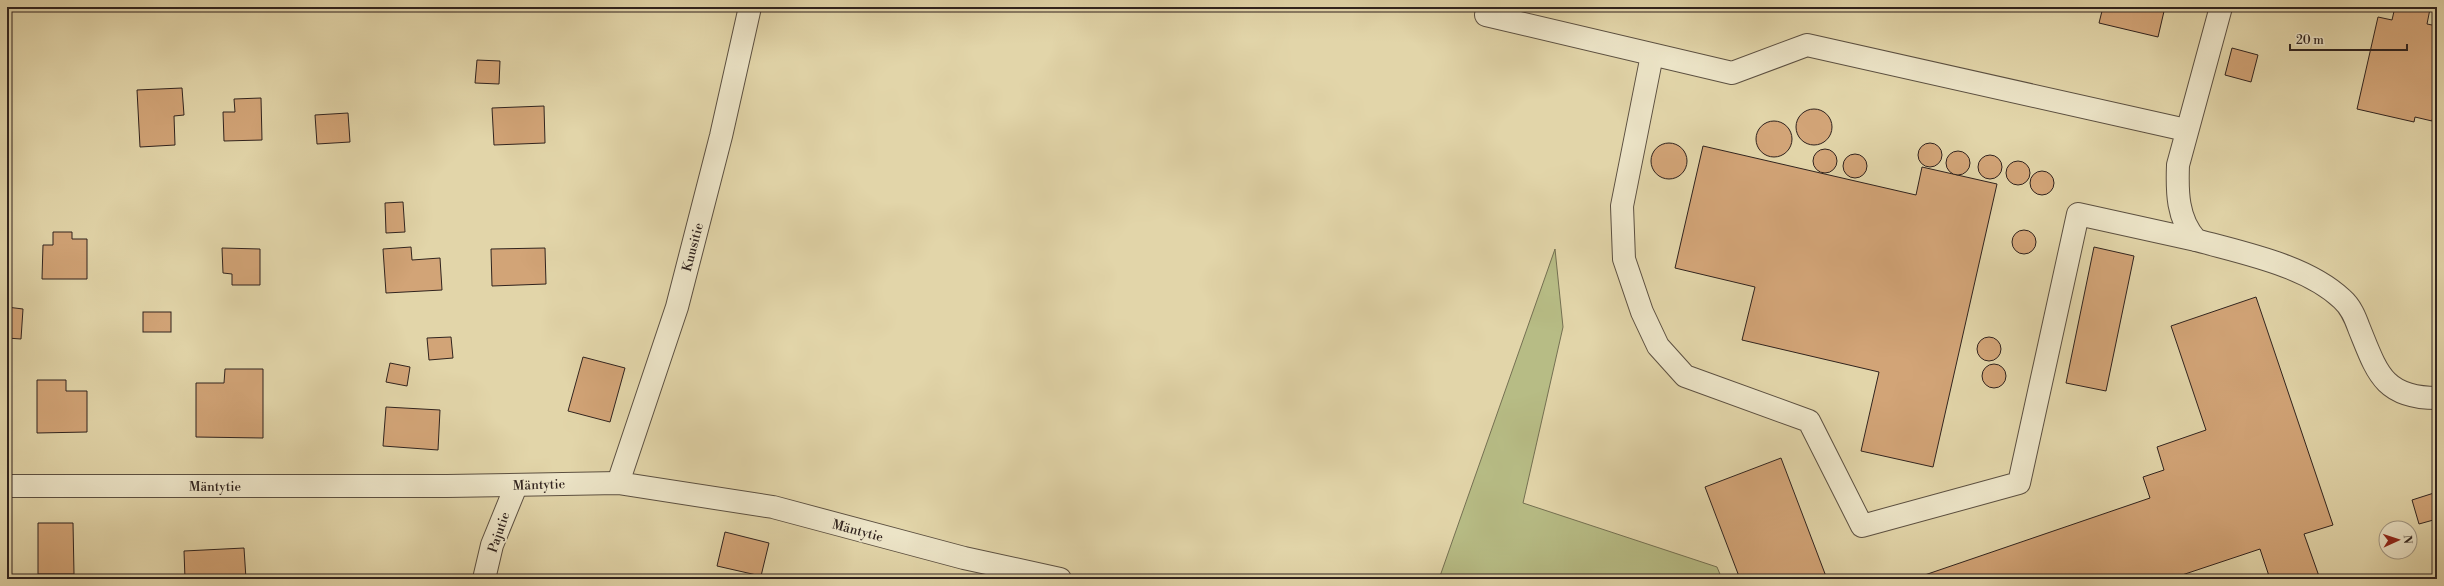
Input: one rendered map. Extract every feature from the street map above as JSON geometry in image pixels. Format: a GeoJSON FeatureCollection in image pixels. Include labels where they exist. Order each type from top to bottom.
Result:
{"type":"FeatureCollection","features":[{"type":"Feature","properties":{"kind":"street","name":"Kuusitie"},"geometry":{"type":"LineString","coordinates":[[618,483],[677,307],[721,136],[750,7]]}},
{"type":"Feature","properties":{"kind":"street"},"geometry":{"type":"LineString","coordinates":[[2196,240],[2185,224],[2180,209],[2177,190],[2178,165],[2186,130],[2221,7]]}},
{"type":"Feature","properties":{"kind":"street"},"geometry":{"type":"LineString","coordinates":[[1486,15],[1732,73],[1807,45],[2186,130]]}},
{"type":"Feature","properties":{"kind":"street"},"geometry":{"type":"LineString","coordinates":[[1652,55],[1622,206],[1624,259],[1642,312],[1658,346],[1685,376],[1809,421],[1862,526],[2018,483],[2078,214],[2196,240],[2278,264],[2312,279],[2343,299],[2352,310],[2373,363],[2385,380],[2395,389],[2408,396],[2437,398]]}},
{"type":"Feature","properties":{"kind":"street","name":"Mäntytie"},"geometry":{"type":"LineString","coordinates":[[7,486],[516,486],[618,483],[773,507],[964,558],[1060,579]]}},
{"type":"Feature","properties":{"kind":"street","name":"Pajutie"},"geometry":{"type":"LineString","coordinates":[[484,579],[492,545],[516,486]]}},
{"type":"Feature","properties":{"kind":"green space"},"geometry":{"type":"Polygon","coordinates":[[[1555,249],[1563,327],[1523,503],[1717,567],[1722,579],[1439,579],[1555,249]]]}},
{"type":"Feature","properties":{"kind":"building"},"geometry":{"type":"Polygon","coordinates":[[[40,7],[84,7],[84,11],[40,11],[40,7]]]}},
{"type":"Feature","properties":{"kind":"building"},"geometry":{"type":"Polygon","coordinates":[[[394,7],[430,7],[430,9],[394,10],[394,7]]]}},
{"type":"Feature","properties":{"kind":"building"},"geometry":{"type":"Polygon","coordinates":[[[2103,7],[2165,7],[2158,37],[2099,23],[2103,7]]]}},
{"type":"Feature","properties":{"kind":"building"},"geometry":{"type":"Polygon","coordinates":[[[2395,7],[2430,9],[2427,24],[2437,26],[2437,42],[2433,60],[2437,61],[2437,97],[2432,121],[2415,117],[2414,122],[2357,109],[2378,17],[2392,20],[2395,7]]]}},
{"type":"Feature","properties":{"kind":"building"},"geometry":{"type":"Polygon","coordinates":[[[2232,48],[2258,55],[2251,82],[2225,75],[2232,48]]]}},
{"type":"Feature","properties":{"kind":"building"},"geometry":{"type":"Polygon","coordinates":[[[477,60],[500,61],[499,84],[475,83],[477,60]]]}},
{"type":"Feature","properties":{"kind":"building"},"geometry":{"type":"Polygon","coordinates":[[[182,88],[184,115],[174,116],[175,145],[140,147],[137,90],[182,88]]]}},
{"type":"Feature","properties":{"kind":"building"},"geometry":{"type":"Polygon","coordinates":[[[261,98],[262,140],[224,141],[223,112],[235,112],[234,99],[261,98]]]}},
{"type":"Feature","properties":{"kind":"building"},"geometry":{"type":"Polygon","coordinates":[[[544,106],[545,143],[494,145],[492,108],[544,106]]]}},
{"type":"Feature","properties":{"kind":"building"},"geometry":{"type":"Polygon","coordinates":[[[1818,109],[1827,114],[1831,120],[1831,134],[1827,140],[1818,145],[1810,145],[1801,140],[1797,134],[1796,123],[1801,114],[1807,110],[1818,109]]]}},
{"type":"Feature","properties":{"kind":"building"},"geometry":{"type":"Polygon","coordinates":[[[348,113],[350,142],[317,144],[315,115],[348,113]]]}},
{"type":"Feature","properties":{"kind":"building"},"geometry":{"type":"Polygon","coordinates":[[[1778,121],[1787,126],[1791,132],[1791,146],[1787,152],[1778,157],[1770,157],[1761,152],[1757,146],[1756,135],[1761,126],[1767,122],[1778,121]]]}},
{"type":"Feature","properties":{"kind":"building"},"geometry":{"type":"Polygon","coordinates":[[[1673,143],[1682,148],[1686,154],[1686,168],[1682,174],[1673,179],[1665,179],[1656,174],[1652,168],[1651,157],[1656,148],[1662,144],[1673,143]]]}},
{"type":"Feature","properties":{"kind":"building"},"geometry":{"type":"Polygon","coordinates":[[[1930,143],[1938,147],[1942,155],[1938,163],[1930,167],[1922,163],[1918,155],[1922,147],[1930,143]]]}},
{"type":"Feature","properties":{"kind":"building"},"geometry":{"type":"Polygon","coordinates":[[[1703,146],[1916,195],[1922,167],[1997,184],[1933,467],[1861,451],[1879,372],[1742,340],[1755,287],[1675,268],[1703,146]]]}},
{"type":"Feature","properties":{"kind":"building"},"geometry":{"type":"Polygon","coordinates":[[[1825,149],[1833,153],[1837,161],[1833,169],[1825,173],[1817,169],[1813,161],[1817,153],[1825,149]]]}},
{"type":"Feature","properties":{"kind":"building"},"geometry":{"type":"Polygon","coordinates":[[[1958,151],[1966,155],[1970,163],[1966,171],[1958,175],[1950,171],[1946,163],[1950,155],[1958,151]]]}},
{"type":"Feature","properties":{"kind":"building"},"geometry":{"type":"Polygon","coordinates":[[[1855,154],[1863,158],[1867,166],[1863,174],[1855,178],[1847,174],[1843,166],[1847,158],[1855,154]]]}},
{"type":"Feature","properties":{"kind":"building"},"geometry":{"type":"Polygon","coordinates":[[[1990,155],[1998,159],[2002,167],[1998,175],[1990,179],[1982,175],[1978,167],[1982,159],[1990,155]]]}},
{"type":"Feature","properties":{"kind":"building"},"geometry":{"type":"Polygon","coordinates":[[[2018,161],[2026,165],[2030,173],[2026,181],[2018,185],[2010,181],[2006,173],[2010,165],[2018,161]]]}},
{"type":"Feature","properties":{"kind":"building"},"geometry":{"type":"Polygon","coordinates":[[[2042,171],[2050,175],[2054,183],[2050,191],[2042,195],[2034,191],[2030,183],[2034,175],[2042,171]]]}},
{"type":"Feature","properties":{"kind":"building"},"geometry":{"type":"Polygon","coordinates":[[[403,202],[405,232],[386,233],[385,203],[403,202]]]}},
{"type":"Feature","properties":{"kind":"building"},"geometry":{"type":"Polygon","coordinates":[[[2024,230],[2032,234],[2036,242],[2032,250],[2024,254],[2016,250],[2012,242],[2016,234],[2024,230]]]}},
{"type":"Feature","properties":{"kind":"building"},"geometry":{"type":"Polygon","coordinates":[[[53,232],[72,232],[72,239],[87,239],[87,279],[42,279],[43,245],[53,245],[53,232]]]}},
{"type":"Feature","properties":{"kind":"building"},"geometry":{"type":"Polygon","coordinates":[[[411,247],[412,260],[440,258],[442,290],[386,293],[383,249],[411,247]]]}},
{"type":"Feature","properties":{"kind":"building"},"geometry":{"type":"Polygon","coordinates":[[[2094,247],[2134,256],[2106,391],[2066,383],[2094,247]]]}},
{"type":"Feature","properties":{"kind":"building"},"geometry":{"type":"Polygon","coordinates":[[[222,248],[260,249],[260,285],[232,285],[232,274],[223,273],[222,248]]]}},
{"type":"Feature","properties":{"kind":"building"},"geometry":{"type":"Polygon","coordinates":[[[545,248],[546,284],[492,286],[491,249],[545,248]]]}},
{"type":"Feature","properties":{"kind":"building"},"geometry":{"type":"Polygon","coordinates":[[[2256,297],[2333,525],[2304,534],[2320,579],[2270,579],[2260,549],[2170,579],[1913,579],[2150,498],[2143,477],[2164,470],[2157,447],[2206,430],[2171,326],[2256,297]]]}},
{"type":"Feature","properties":{"kind":"building"},"geometry":{"type":"Polygon","coordinates":[[[7,307],[23,309],[21,339],[7,338],[7,307]]]}},
{"type":"Feature","properties":{"kind":"building"},"geometry":{"type":"Polygon","coordinates":[[[143,312],[171,312],[171,332],[143,332],[143,312]]]}},
{"type":"Feature","properties":{"kind":"building"},"geometry":{"type":"Polygon","coordinates":[[[451,337],[453,358],[429,360],[427,338],[451,337]]]}},
{"type":"Feature","properties":{"kind":"building"},"geometry":{"type":"Polygon","coordinates":[[[1989,337],[1997,341],[2001,349],[1997,357],[1989,361],[1981,357],[1977,349],[1981,341],[1989,337]]]}},
{"type":"Feature","properties":{"kind":"building"},"geometry":{"type":"Polygon","coordinates":[[[583,357],[625,368],[610,422],[568,411],[583,357]]]}},
{"type":"Feature","properties":{"kind":"building"},"geometry":{"type":"Polygon","coordinates":[[[390,363],[410,367],[407,386],[386,382],[390,363]]]}},
{"type":"Feature","properties":{"kind":"building"},"geometry":{"type":"Polygon","coordinates":[[[1994,364],[2002,368],[2006,376],[2002,384],[1994,388],[1986,384],[1982,376],[1986,368],[1994,364]]]}},
{"type":"Feature","properties":{"kind":"building"},"geometry":{"type":"Polygon","coordinates":[[[225,369],[263,369],[263,438],[196,437],[196,383],[224,383],[225,369]]]}},
{"type":"Feature","properties":{"kind":"building"},"geometry":{"type":"Polygon","coordinates":[[[37,380],[66,380],[66,391],[87,391],[87,432],[37,433],[37,380]]]}},
{"type":"Feature","properties":{"kind":"building"},"geometry":{"type":"Polygon","coordinates":[[[386,407],[440,410],[438,450],[383,446],[386,407]]]}},
{"type":"Feature","properties":{"kind":"building"},"geometry":{"type":"Polygon","coordinates":[[[1781,458],[1827,579],[1740,579],[1705,487],[1781,458]]]}},
{"type":"Feature","properties":{"kind":"building"},"geometry":{"type":"Polygon","coordinates":[[[2437,492],[2437,519],[2419,524],[2412,500],[2437,492]]]}},
{"type":"Feature","properties":{"kind":"building"},"geometry":{"type":"Polygon","coordinates":[[[38,523],[73,523],[74,574],[38,574],[38,523]]]}},
{"type":"Feature","properties":{"kind":"building"},"geometry":{"type":"Polygon","coordinates":[[[725,532],[769,543],[761,576],[717,566],[725,532]]]}},
{"type":"Feature","properties":{"kind":"building"},"geometry":{"type":"Polygon","coordinates":[[[244,548],[246,579],[185,579],[184,551],[244,548]]]}}]}
